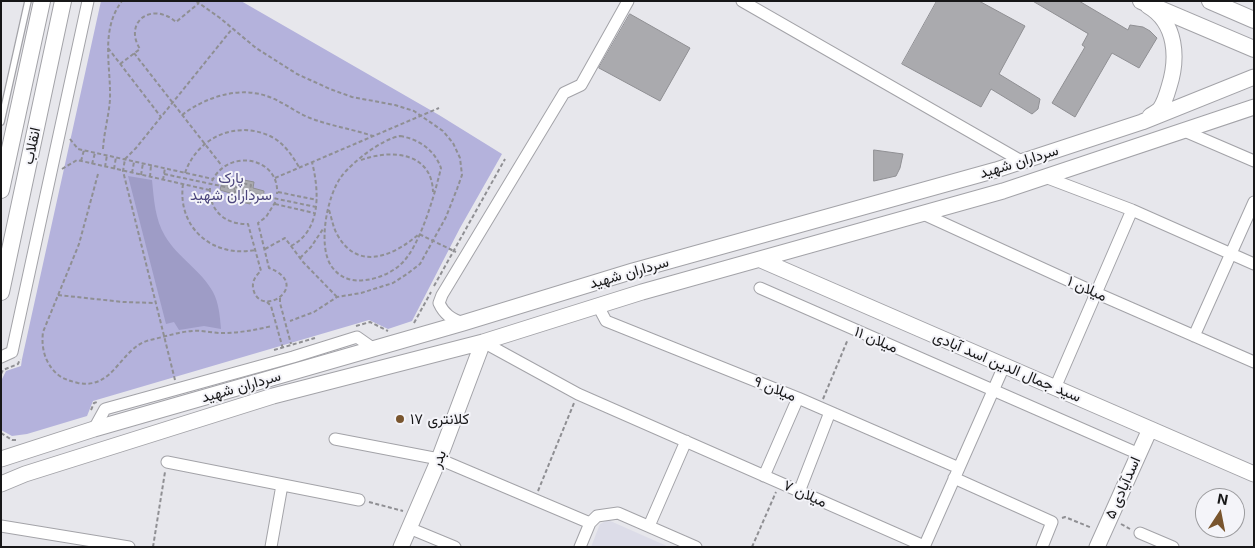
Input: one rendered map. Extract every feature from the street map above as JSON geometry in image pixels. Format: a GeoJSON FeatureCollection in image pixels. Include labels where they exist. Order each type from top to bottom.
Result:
{"type":"FeatureCollection","features":[{"type":"Feature","properties":{"kind":"main road","name":"انقلاب"},"geometry":{"type":"LineString","coordinates":[[1,190],[42,1]]}},
{"type":"Feature","properties":{"kind":"main road","name":"انقلاب"},"geometry":{"type":"LineString","coordinates":[[1,292],[63,1]]}},
{"type":"Feature","properties":{"kind":"main road"},"geometry":{"type":"LineString","coordinates":[[1141,1],[1254,49]]}},
{"type":"Feature","properties":{"kind":"main road"},"geometry":{"type":"LineString","coordinates":[[1210,1],[1254,20]]}},
{"type":"Feature","properties":{"kind":"street"},"geometry":{"type":"LineString","coordinates":[[1,357],[12,352],[88,1]]}},
{"type":"Feature","properties":{"kind":"street"},"geometry":{"type":"LineString","coordinates":[[463,323],[451,318],[443,310],[439,303],[442,295],[564,93],[580,85],[628,1]]}},
{"type":"Feature","properties":{"kind":"street"},"geometry":{"type":"LineString","coordinates":[[742,1],[1023,162]]}},
{"type":"Feature","properties":{"kind":"street"},"geometry":{"type":"LineString","coordinates":[[1141,1],[1155,10],[1170,29],[1175,58],[1173,76],[1160,109],[1142,122]]}},
{"type":"Feature","properties":{"kind":"street","name":"سرداران شهید"},"geometry":{"type":"LineString","coordinates":[[1,459],[94,429],[463,323],[634,271],[1023,162],[1142,122],[1254,77]]}},
{"type":"Feature","properties":{"kind":"street","name":"سرداران شهید"},"geometry":{"type":"LineString","coordinates":[[1,484],[25,474],[272,396],[483,342],[642,292],[1003,191],[1254,106]]}},
{"type":"Feature","properties":{"kind":"street"},"geometry":{"type":"LineString","coordinates":[[1182,130],[1254,161]]}},
{"type":"Feature","properties":{"kind":"street"},"geometry":{"type":"LineString","coordinates":[[996,170],[1003,191]]}},
{"type":"Feature","properties":{"kind":"street"},"geometry":{"type":"LineString","coordinates":[[1045,177],[1132,210],[1254,264]]}},
{"type":"Feature","properties":{"kind":"street"},"geometry":{"type":"LineString","coordinates":[[1194,336],[1254,202]]}},
{"type":"Feature","properties":{"kind":"street"},"geometry":{"type":"LineString","coordinates":[[1055,388],[1132,210]]}},
{"type":"Feature","properties":{"kind":"street","name":"میلان ۱"},"geometry":{"type":"LineString","coordinates":[[922,213],[1096,293],[1254,362]]}},
{"type":"Feature","properties":{"kind":"street","name":"سید جمال الدین اسد آبادی"},"geometry":{"type":"LineString","coordinates":[[760,260],[1150,429],[1253,471]]}},
{"type":"Feature","properties":{"kind":"street"},"geometry":{"type":"LineString","coordinates":[[634,271],[642,292]]}},
{"type":"Feature","properties":{"kind":"street","name":"میلان ۱۱"},"geometry":{"type":"LineString","coordinates":[[760,288],[1138,454]]}},
{"type":"Feature","properties":{"kind":"street","name":"میلان ۹"},"geometry":{"type":"LineString","coordinates":[[598,306],[606,321],[830,412],[1052,522]]}},
{"type":"Feature","properties":{"kind":"street"},"geometry":{"type":"LineString","coordinates":[[94,429],[105,409],[177,384],[289,352],[357,337],[374,349]]}},
{"type":"Feature","properties":{"kind":"street","name":"میلان ۷"},"geometry":{"type":"LineString","coordinates":[[483,342],[578,394],[924,546]]}},
{"type":"Feature","properties":{"kind":"street","name":"بدر"},"geometry":{"type":"LineString","coordinates":[[402,547],[439,459],[483,342]]}},
{"type":"Feature","properties":{"kind":"street"},"geometry":{"type":"LineString","coordinates":[[924,546],[1004,366]]}},
{"type":"Feature","properties":{"kind":"street"},"geometry":{"type":"LineString","coordinates":[[764,476],[798,398]]}},
{"type":"Feature","properties":{"kind":"street"},"geometry":{"type":"LineString","coordinates":[[799,492],[830,412]]}},
{"type":"Feature","properties":{"kind":"street","name":"اسدآیادی ۵"},"geometry":{"type":"LineString","coordinates":[[1103,533],[1150,429]]}},
{"type":"Feature","properties":{"kind":"street"},"geometry":{"type":"LineString","coordinates":[[335,439],[439,459],[590,523]]}},
{"type":"Feature","properties":{"kind":"street"},"geometry":{"type":"LineString","coordinates":[[649,526],[686,441]]}},
{"type":"Feature","properties":{"kind":"street"},"geometry":{"type":"LineString","coordinates":[[167,462],[359,500]]}},
{"type":"Feature","properties":{"kind":"street"},"geometry":{"type":"LineString","coordinates":[[271,547],[282,484]]}},
{"type":"Feature","properties":{"kind":"street"},"geometry":{"type":"LineString","coordinates":[[580,547],[590,523],[597,516],[618,513],[696,547]]}},
{"type":"Feature","properties":{"kind":"street"},"geometry":{"type":"LineString","coordinates":[[412,521],[455,547]]}},
{"type":"Feature","properties":{"kind":"street"},"geometry":{"type":"LineString","coordinates":[[1042,547],[1052,522]]}},
{"type":"Feature","properties":{"kind":"street"},"geometry":{"type":"LineString","coordinates":[[1,526],[128,547]]}},
{"type":"Feature","properties":{"kind":"street"},"geometry":{"type":"LineString","coordinates":[[1140,533],[1172,547]]}},
{"type":"Feature","properties":{"kind":"lane"},"geometry":{"type":"LineString","coordinates":[[1,122],[28,1]]}},
{"type":"Feature","properties":{"kind":"path"},"geometry":{"type":"LineString","coordinates":[[103,149],[110,99],[108,48],[112,21],[122,1]]}},
{"type":"Feature","properties":{"kind":"path"},"geometry":{"type":"LineString","coordinates":[[196,1],[270,57],[297,74],[352,97],[395,105],[414,111],[443,131],[460,158],[462,175],[446,217],[420,264],[393,283],[361,293],[337,297],[314,312],[290,321]]}},
{"type":"Feature","properties":{"kind":"path"},"geometry":{"type":"LineString","coordinates":[[120,64],[140,49],[135,38],[135,31],[142,18],[155,13],[169,16],[176,22],[199,3]]}},
{"type":"Feature","properties":{"kind":"path"},"geometry":{"type":"LineString","coordinates":[[167,382],[177,384],[122,171],[125,160],[232,29]]}},
{"type":"Feature","properties":{"kind":"path"},"geometry":{"type":"LineString","coordinates":[[108,48],[161,117]]}},
{"type":"Feature","properties":{"kind":"path"},"geometry":{"type":"LineString","coordinates":[[134,54],[222,166]]}},
{"type":"Feature","properties":{"kind":"path"},"geometry":{"type":"LineString","coordinates":[[182,115],[192,107],[216,96],[239,93],[255,94],[273,98],[302,116],[373,136]]}},
{"type":"Feature","properties":{"kind":"path"},"geometry":{"type":"LineString","coordinates":[[274,178],[439,108]]}},
{"type":"Feature","properties":{"kind":"path"},"geometry":{"type":"LineString","coordinates":[[61,127],[78,148],[212,180],[222,166],[232,161],[255,162],[266,169],[274,178],[277,193],[317,200]]}},
{"type":"Feature","properties":{"kind":"path"},"geometry":{"type":"LineString","coordinates":[[185,173],[193,157],[205,144],[218,135],[227,132],[247,131],[270,136],[281,143],[299,167]]}},
{"type":"Feature","properties":{"kind":"path"},"geometry":{"type":"LineString","coordinates":[[400,136],[411,138],[427,148],[438,161],[441,168],[433,194],[410,254],[399,266],[382,276],[354,281],[343,277],[332,268],[324,243],[325,225],[334,191],[340,179],[351,166],[381,143],[400,136]]}},
{"type":"Feature","properties":{"kind":"path"},"geometry":{"type":"LineString","coordinates":[[81,161],[84,150]]}},
{"type":"Feature","properties":{"kind":"path"},"geometry":{"type":"LineString","coordinates":[[92,164],[95,153]]}},
{"type":"Feature","properties":{"kind":"path"},"geometry":{"type":"LineString","coordinates":[[359,160],[378,154],[386,154],[406,156],[415,160],[432,177],[433,194]]}},
{"type":"Feature","properties":{"kind":"path"},"geometry":{"type":"LineString","coordinates":[[105,167],[107,155]]}},
{"type":"Feature","properties":{"kind":"path"},"geometry":{"type":"LineString","coordinates":[[114,169],[116,157]]}},
{"type":"Feature","properties":{"kind":"path"},"geometry":{"type":"LineString","coordinates":[[414,323],[505,159]]}},
{"type":"Feature","properties":{"kind":"path"},"geometry":{"type":"LineString","coordinates":[[50,177],[77,160],[210,189],[210,198],[214,209],[220,216],[230,222],[248,224],[261,270],[254,280],[256,296],[271,306],[289,352]]}},
{"type":"Feature","properties":{"kind":"path"},"geometry":{"type":"LineString","coordinates":[[132,173],[134,162]]}},
{"type":"Feature","properties":{"kind":"path"},"geometry":{"type":"LineString","coordinates":[[291,246],[304,238],[316,207],[316,180],[312,162]]}},
{"type":"Feature","properties":{"kind":"path"},"geometry":{"type":"LineString","coordinates":[[141,175],[143,164]]}},
{"type":"Feature","properties":{"kind":"path"},"geometry":{"type":"LineString","coordinates":[[150,177],[152,166]]}},
{"type":"Feature","properties":{"kind":"path"},"geometry":{"type":"LineString","coordinates":[[163,180],[165,168]]}},
{"type":"Feature","properties":{"kind":"path"},"geometry":{"type":"LineString","coordinates":[[98,174],[79,244],[43,332],[42,342],[45,356],[52,369],[59,376],[68,381],[87,384],[104,379],[138,345],[146,341],[192,331],[236,333],[272,326]]}},
{"type":"Feature","properties":{"kind":"path"},"geometry":{"type":"LineString","coordinates":[[164,174],[236,189]]}},
{"type":"Feature","properties":{"kind":"path"},"geometry":{"type":"LineString","coordinates":[[237,182],[251,185],[248,199],[234,196],[236,189],[237,182]]}},
{"type":"Feature","properties":{"kind":"path"},"geometry":{"type":"LineString","coordinates":[[183,184],[182,201],[185,212],[190,224],[198,234],[209,243],[223,250],[244,252],[255,250]]}},
{"type":"Feature","properties":{"kind":"path"},"geometry":{"type":"LineString","coordinates":[[249,192],[316,207]]}},
{"type":"Feature","properties":{"kind":"path"},"geometry":{"type":"LineString","coordinates":[[267,302],[280,298],[284,293],[286,282],[284,276],[269,268],[258,223],[266,217],[275,203],[314,213]]}},
{"type":"Feature","properties":{"kind":"path"},"geometry":{"type":"LineString","coordinates":[[329,210],[338,236],[350,250],[358,254],[371,257],[386,255],[401,248],[419,234]]}},
{"type":"Feature","properties":{"kind":"path"},"geometry":{"type":"LineString","coordinates":[[300,258],[311,247],[325,225]]}},
{"type":"Feature","properties":{"kind":"path"},"geometry":{"type":"LineString","coordinates":[[419,234],[465,257]]}},
{"type":"Feature","properties":{"kind":"path"},"geometry":{"type":"LineString","coordinates":[[265,249],[285,238],[300,258],[337,297]]}},
{"type":"Feature","properties":{"kind":"path"},"geometry":{"type":"LineString","coordinates":[[58,295],[123,302],[156,303]]}},
{"type":"Feature","properties":{"kind":"path"},"geometry":{"type":"LineString","coordinates":[[280,298],[289,352]]}},
{"type":"Feature","properties":{"kind":"path"},"geometry":{"type":"LineString","coordinates":[[353,327],[370,322],[388,331]]}},
{"type":"Feature","properties":{"kind":"path"},"geometry":{"type":"LineString","coordinates":[[819,408],[852,330]]}},
{"type":"Feature","properties":{"kind":"path"},"geometry":{"type":"LineString","coordinates":[[274,350],[289,352],[320,336]]}},
{"type":"Feature","properties":{"kind":"path"},"geometry":{"type":"LineString","coordinates":[[534,500],[578,394]]}},
{"type":"Feature","properties":{"kind":"path"},"geometry":{"type":"LineString","coordinates":[[91,411],[94,403],[101,401]]}},
{"type":"Feature","properties":{"kind":"path"},"geometry":{"type":"LineString","coordinates":[[1,433],[12,440],[17,440]]}},
{"type":"Feature","properties":{"kind":"path"},"geometry":{"type":"LineString","coordinates":[[153,547],[167,462]]}},
{"type":"Feature","properties":{"kind":"path"},"geometry":{"type":"LineString","coordinates":[[752,547],[780,483]]}},
{"type":"Feature","properties":{"kind":"path"},"geometry":{"type":"LineString","coordinates":[[359,500],[412,521]]}},
{"type":"Feature","properties":{"kind":"path"},"geometry":{"type":"LineString","coordinates":[[1052,522],[1065,517],[1103,533],[1140,533]]}},
{"type":"Feature","properties":{"kind":"shaded area"},"geometry":{"type":"Polygon","coordinates":[[[128,176],[152,180],[156,209],[162,230],[170,244],[202,277],[213,292],[218,305],[221,329],[204,326],[179,330],[174,322],[166,324],[128,176]]]}},
{"type":"Feature","properties":{"kind":"shaded area"},"geometry":{"type":"Polygon","coordinates":[[[608,520],[669,547],[591,547],[600,524],[608,520]]]}},
{"type":"Feature","properties":{"kind":"green space","name":"پارک سرداران شهید"},"geometry":{"type":"Polygon","coordinates":[[[101,1],[241,1],[439,115],[502,154],[460,228],[412,321],[388,329],[369,320],[93,401],[87,416],[27,434],[12,436],[1,430],[1,381],[6,371],[21,366],[101,1]]]}},
{"type":"Feature","properties":{"kind":"building"},"geometry":{"type":"Polygon","coordinates":[[[937,1],[979,1],[1025,26],[999,74],[1040,99],[1038,109],[1032,114],[991,89],[981,107],[902,64],[937,1]]]}},
{"type":"Feature","properties":{"kind":"building"},"geometry":{"type":"Polygon","coordinates":[[[1033,1],[1079,1],[1128,30],[1130,25],[1143,27],[1157,38],[1139,68],[1112,53],[1075,117],[1052,103],[1085,47],[1082,45],[1088,34],[1033,1]]]}},
{"type":"Feature","properties":{"kind":"building"},"geometry":{"type":"Polygon","coordinates":[[[630,14],[690,48],[660,101],[599,68],[630,14]]]}},
{"type":"Feature","properties":{"kind":"building"},"geometry":{"type":"Polygon","coordinates":[[[874,150],[903,154],[896,176],[874,181],[874,150]]]}},
{"type":"Feature","properties":{"kind":"building"},"geometry":{"type":"Polygon","coordinates":[[[234,178],[254,182],[253,188],[264,191],[263,200],[252,197],[250,204],[229,199],[230,193],[220,190],[222,182],[232,184],[234,178]]]}},
{"type":"Feature","properties":{"kind":"place","name":"کلانتری ۱۷"},"geometry":{"type":"Point","coordinates":[400,419]}}]}
